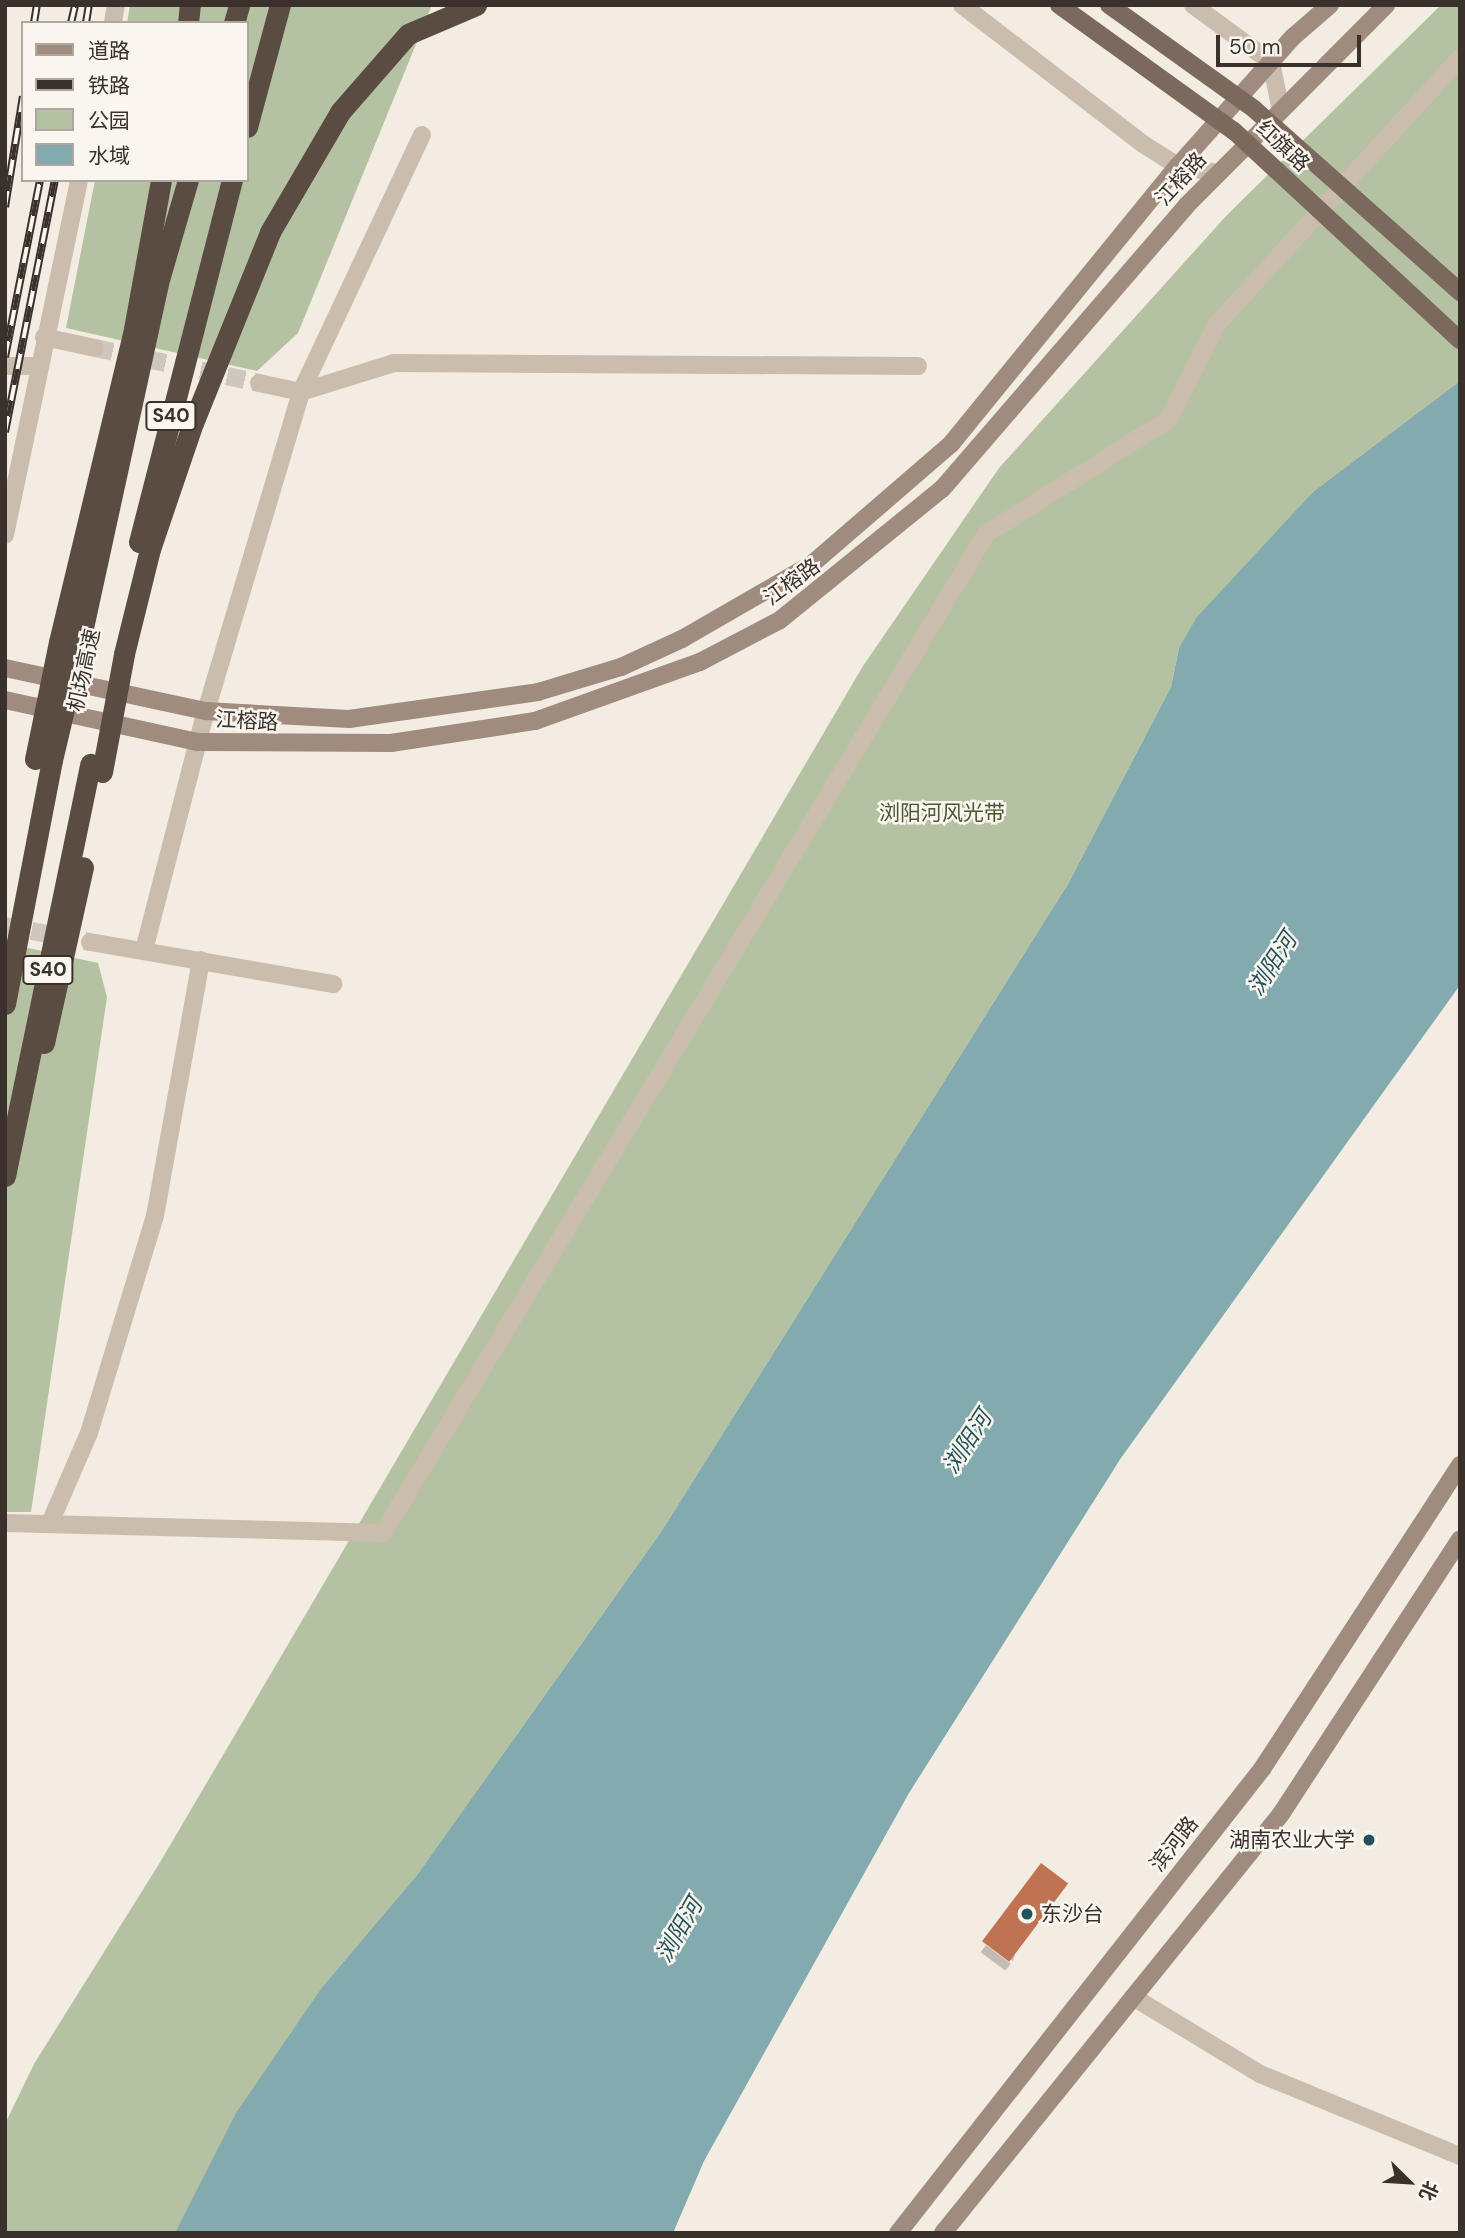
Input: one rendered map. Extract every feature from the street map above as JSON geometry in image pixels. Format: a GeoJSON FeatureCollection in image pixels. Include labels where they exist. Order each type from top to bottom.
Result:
{"type":"FeatureCollection","features":[{"type":"Feature","properties":{"kind":"highway"},"geometry":{"type":"LineString","coordinates":[[248,123],[280,5]]}},
{"type":"Feature","properties":{"kind":"highway"},"geometry":{"type":"LineString","coordinates":[[118,653],[193,423],[270,232],[340,112],[408,34],[475,5]]}},
{"type":"Feature","properties":{"kind":"highway"},"geometry":{"type":"LineString","coordinates":[[69,644],[134,329],[161,182]]}},
{"type":"Feature","properties":{"kind":"highway","name":"机场高速"},"geometry":{"type":"LineString","coordinates":[[5,1004],[26,898],[44,759],[69,644],[158,283],[187,182]]}},
{"type":"Feature","properties":{"kind":"highway","name":"机场高速"},"geometry":{"type":"LineString","coordinates":[[5,1176],[96,768],[118,653],[232,182]]}},
{"type":"Feature","properties":{"kind":"main road","name":"红旗路"},"geometry":{"type":"LineString","coordinates":[[1059,5],[1234,131],[1460,340]]}},
{"type":"Feature","properties":{"kind":"main road","name":"红旗路"},"geometry":{"type":"LineString","coordinates":[[1109,5],[1254,109],[1460,292]]}},
{"type":"Feature","properties":{"kind":"main road","name":"江榕路"},"geometry":{"type":"LineString","coordinates":[[5,668],[206,711],[349,719],[538,692],[621,667],[741,607],[812,564],[951,444],[1178,166],[1271,62],[1330,5]]}},
{"type":"Feature","properties":{"kind":"main road","name":"江榕路"},"geometry":{"type":"LineString","coordinates":[[5,700],[197,742],[391,743],[534,722],[700,662],[780,620],[951,479],[1217,173],[1280,106],[1386,5]]}},
{"type":"Feature","properties":{"kind":"main road","name":"滨河路"},"geometry":{"type":"LineString","coordinates":[[898,2233],[1262,1769],[1460,1465]]}},
{"type":"Feature","properties":{"kind":"main road"},"geometry":{"type":"LineString","coordinates":[[943,2233],[1281,1814],[1460,1539]]}},
{"type":"Feature","properties":{"kind":"street"},"geometry":{"type":"LineString","coordinates":[[962,5],[1178,166],[1217,173]]}},
{"type":"Feature","properties":{"kind":"street"},"geometry":{"type":"LineString","coordinates":[[1193,5],[1271,62],[1280,106]]}},
{"type":"Feature","properties":{"kind":"street"},"geometry":{"type":"LineString","coordinates":[[5,1523],[383,1533],[986,534],[1169,419],[1217,324],[1460,58]]}},
{"type":"Feature","properties":{"kind":"street"},"geometry":{"type":"LineString","coordinates":[[144,950],[197,742],[301,392],[422,135]]}},
{"type":"Feature","properties":{"kind":"street"},"geometry":{"type":"LineString","coordinates":[[5,535],[44,337],[79,182]]}},
{"type":"Feature","properties":{"kind":"street"},"geometry":{"type":"LineString","coordinates":[[44,337],[95,348]]}},
{"type":"Feature","properties":{"kind":"street"},"geometry":{"type":"LineString","coordinates":[[259,383],[301,392],[394,363],[918,366]]}},
{"type":"Feature","properties":{"kind":"street"},"geometry":{"type":"LineString","coordinates":[[5,366],[38,366]]}},
{"type":"Feature","properties":{"kind":"street"},"geometry":{"type":"LineString","coordinates":[[90,942],[333,984]]}},
{"type":"Feature","properties":{"kind":"street"},"geometry":{"type":"LineString","coordinates":[[50,1523],[89,1433],[155,1216],[201,960]]}},
{"type":"Feature","properties":{"kind":"street"},"geometry":{"type":"LineString","coordinates":[[1133,1997],[1260,2074],[1460,2156]]}},
{"type":"Feature","properties":{"kind":"green space"},"geometry":{"type":"Polygon","coordinates":[[[130,5],[432,5],[298,333],[257,371],[66,328],[95,182],[248,182],[248,21],[127,21],[130,5]]]}},
{"type":"Feature","properties":{"kind":"green space","name":"浏阳河风光带"},"geometry":{"type":"Polygon","coordinates":[[[1441,5],[1460,5],[1460,381],[1314,491],[1179,648],[1171,687],[1068,884],[661,1532],[417,1875],[323,1986],[175,2233],[5,2233],[5,2124],[34,2064],[159,1864],[863,666],[999,468],[1227,215],[1441,5]]]}},
{"type":"Feature","properties":{"kind":"green space"},"geometry":{"type":"Polygon","coordinates":[[[5,943],[98,963],[107,997],[31,1512],[5,1512],[5,943]]]}},
{"type":"Feature","properties":{"kind":"water","name":"浏阳河"},"geometry":{"type":"Polygon","coordinates":[[[1460,381],[1460,985],[1121,1458],[909,1793],[704,2161],[673,2233],[175,2233],[236,2113],[323,1986],[417,1875],[661,1532],[1068,884],[1171,687],[1179,648],[1197,617],[1314,491],[1460,381]]]}},
{"type":"Feature","properties":{"kind":"building","name":"东沙台"},"geometry":{"type":"Polygon","coordinates":[[[1041,1863],[1068,1883],[1009,1962],[982,1941],[1041,1863]]]}},
{"type":"Feature","properties":{"kind":"tunnel"},"geometry":{"type":"LineString","coordinates":[[95,348],[259,383]]}},
{"type":"Feature","properties":{"kind":"tunnel"},"geometry":{"type":"LineString","coordinates":[[5,926],[90,942]]}},
{"type":"Feature","properties":{"kind":"railway"},"geometry":{"type":"LineString","coordinates":[[34,21],[37,5]]}},
{"type":"Feature","properties":{"kind":"railway"},"geometry":{"type":"LineString","coordinates":[[71,21],[75,5]]}},
{"type":"Feature","properties":{"kind":"railway"},"geometry":{"type":"LineString","coordinates":[[86,21],[89,5]]}},
{"type":"Feature","properties":{"kind":"railway"},"geometry":{"type":"LineString","coordinates":[[5,207],[21,108]]}},
{"type":"Feature","properties":{"kind":"railway"},"geometry":{"type":"LineString","coordinates":[[5,357],[40,182]]}},
{"type":"Feature","properties":{"kind":"railway"},"geometry":{"type":"LineString","coordinates":[[5,432],[55,182]]}},
{"type":"Feature","properties":{"kind":"place","name":"湖南农业大学"},"geometry":{"type":"Point","coordinates":[1369,1840]}},
{"type":"Feature","properties":{"kind":"place","name":"东沙台"},"geometry":{"type":"Point","coordinates":[1027,1914]}}]}
